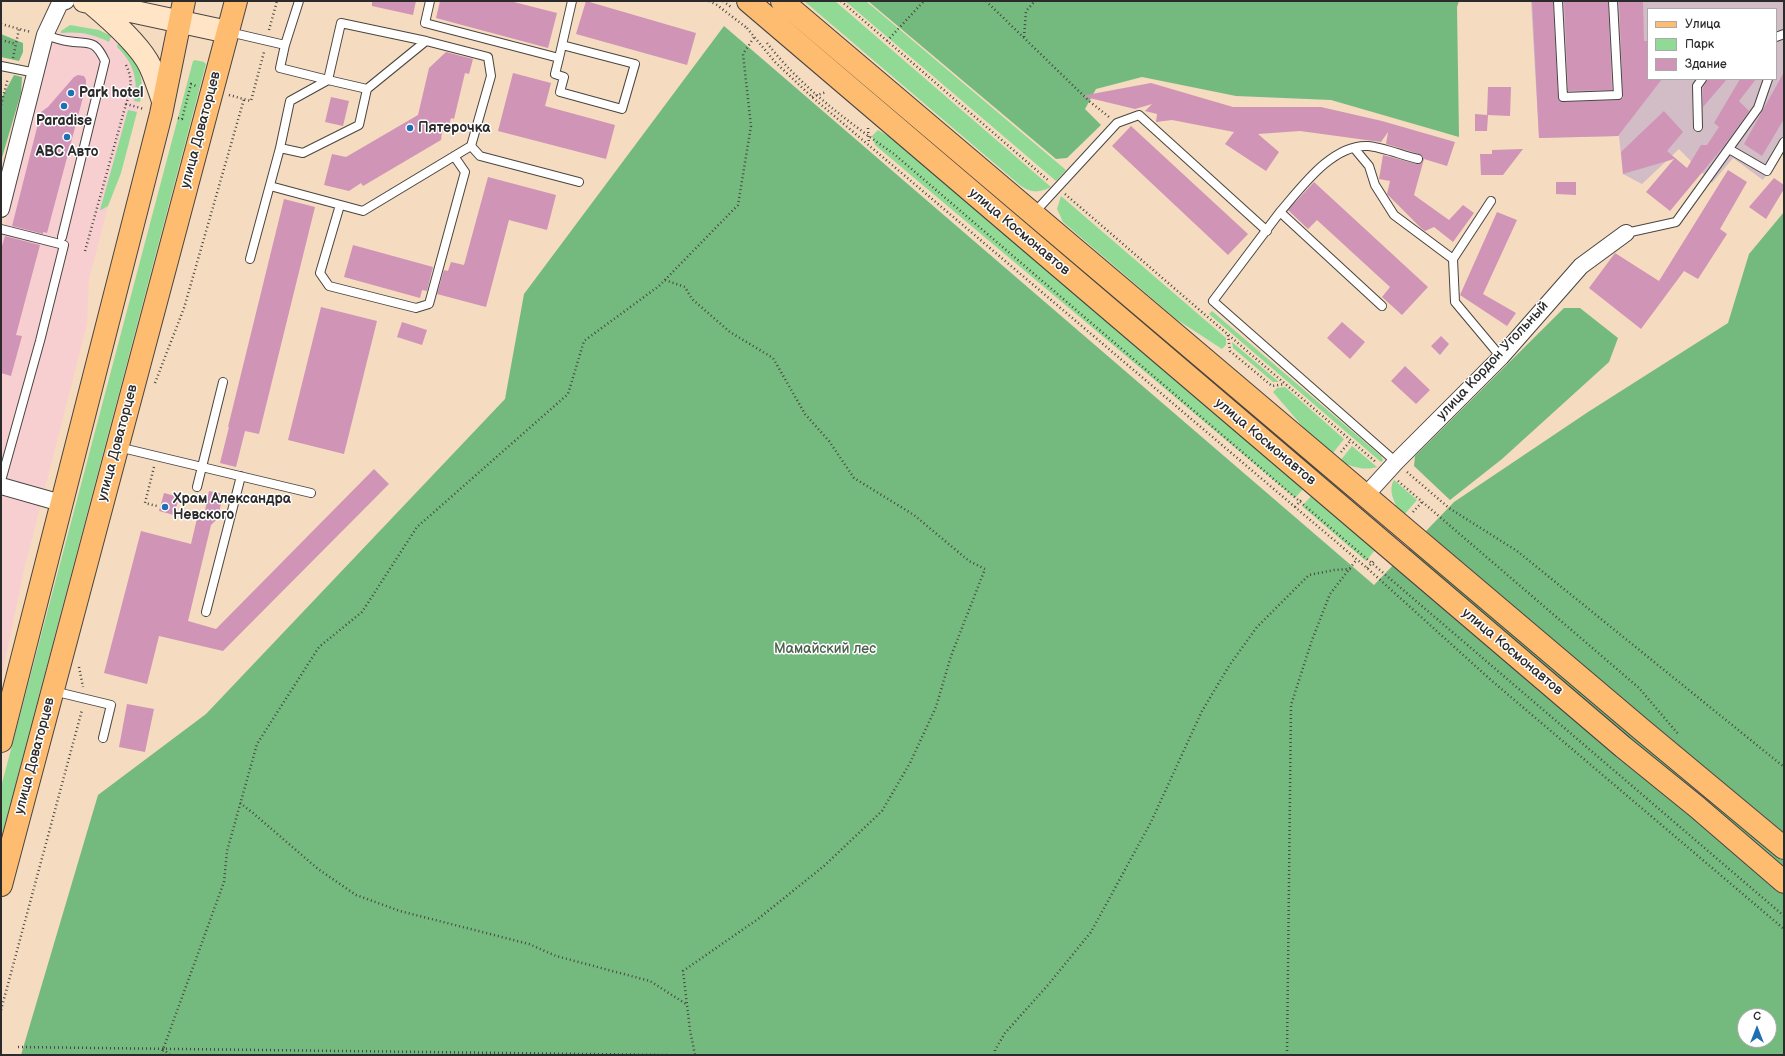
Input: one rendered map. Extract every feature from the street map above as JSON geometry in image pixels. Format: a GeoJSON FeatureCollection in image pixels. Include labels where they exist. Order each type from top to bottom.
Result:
{"type":"FeatureCollection","features":[{"type":"Feature","properties":{"kind":"main road","name":"улица Доваторцев"},"geometry":{"type":"LineString","coordinates":[[1,885],[236,1]]}},
{"type":"Feature","properties":{"kind":"main road"},"geometry":{"type":"LineString","coordinates":[[228,32],[250,1]]}},
{"type":"Feature","properties":{"kind":"main road","name":"улица Космонавтов"},"geometry":{"type":"LineString","coordinates":[[782,1],[1034,213],[1629,719],[1784,848]]}},
{"type":"Feature","properties":{"kind":"main road","name":"улица Космонавтов"},"geometry":{"type":"LineString","coordinates":[[741,5],[1623,747],[1697,807],[1784,882]]}},
{"type":"Feature","properties":{"kind":"main road"},"geometry":{"type":"LineString","coordinates":[[1,741],[163,101],[182,11]]}},
{"type":"Feature","properties":{"kind":"street"},"geometry":{"type":"LineString","coordinates":[[1,209],[45,35],[60,3],[66,1]]}},
{"type":"Feature","properties":{"kind":"street"},"geometry":{"type":"LineString","coordinates":[[87,2],[182,11],[228,32]]}},
{"type":"Feature","properties":{"kind":"street"},"geometry":{"type":"LineString","coordinates":[[87,2],[118,28],[150,65],[163,101]]}},
{"type":"Feature","properties":{"kind":"street","name":"улица Кордон Угольный"},"geometry":{"type":"LineString","coordinates":[[1366,495],[1391,466],[1501,357],[1581,266],[1626,233]]}},
{"type":"Feature","properties":{"kind":"street"},"geometry":{"type":"LineString","coordinates":[[1,486],[61,503]]}},
{"type":"Feature","properties":{"kind":"lane"},"geometry":{"type":"LineString","coordinates":[[299,1],[280,68],[367,89]]}},
{"type":"Feature","properties":{"kind":"lane"},"geometry":{"type":"LineString","coordinates":[[430,1],[425,23],[560,58]]}},
{"type":"Feature","properties":{"kind":"lane"},"geometry":{"type":"LineString","coordinates":[[562,46],[635,64],[622,109],[560,92],[564,77],[555,74],[560,58],[562,46],[572,1]]}},
{"type":"Feature","properties":{"kind":"lane"},"geometry":{"type":"LineString","coordinates":[[1558,1],[1563,97],[1618,95],[1614,1]]}},
{"type":"Feature","properties":{"kind":"lane"},"geometry":{"type":"LineString","coordinates":[[250,259],[280,148],[290,101],[328,80],[341,23],[426,41],[488,57],[491,76],[471,146],[363,211],[270,186]]}},
{"type":"Feature","properties":{"kind":"lane"},"geometry":{"type":"LineString","coordinates":[[228,32],[286,45]]}},
{"type":"Feature","properties":{"kind":"lane"},"geometry":{"type":"LineString","coordinates":[[45,35],[67,42],[87,42],[100,49],[105,60],[62,237]]}},
{"type":"Feature","properties":{"kind":"lane"},"geometry":{"type":"LineString","coordinates":[[280,148],[303,153],[358,125],[367,89],[426,41]]}},
{"type":"Feature","properties":{"kind":"lane"},"geometry":{"type":"LineString","coordinates":[[1,66],[36,73]]}},
{"type":"Feature","properties":{"kind":"lane"},"geometry":{"type":"LineString","coordinates":[[1698,127],[1697,86],[1701,80]]}},
{"type":"Feature","properties":{"kind":"lane"},"geometry":{"type":"LineString","coordinates":[[1626,233],[1676,222],[1758,108],[1768,80]]}},
{"type":"Feature","properties":{"kind":"lane"},"geometry":{"type":"LineString","coordinates":[[1034,213],[1117,123],[1138,115],[1267,231]]}},
{"type":"Feature","properties":{"kind":"lane"},"geometry":{"type":"LineString","coordinates":[[1729,149],[1767,170],[1784,142]]}},
{"type":"Feature","properties":{"kind":"lane"},"geometry":{"type":"LineString","coordinates":[[471,146],[480,156],[579,182]]}},
{"type":"Feature","properties":{"kind":"lane"},"geometry":{"type":"LineString","coordinates":[[1391,466],[1213,301],[1280,212],[1316,170],[1346,149],[1368,146],[1418,159]]}},
{"type":"Feature","properties":{"kind":"lane"},"geometry":{"type":"LineString","coordinates":[[1354,148],[1369,166],[1375,185],[1394,215],[1453,260]]}},
{"type":"Feature","properties":{"kind":"lane"},"geometry":{"type":"LineString","coordinates":[[340,205],[320,272],[329,286],[416,308],[429,304],[465,172],[454,156]]}},
{"type":"Feature","properties":{"kind":"lane"},"geometry":{"type":"LineString","coordinates":[[1491,201],[1453,260],[1456,302],[1501,357]]}},
{"type":"Feature","properties":{"kind":"lane"},"geometry":{"type":"LineString","coordinates":[[1280,212],[1382,306]]}},
{"type":"Feature","properties":{"kind":"lane"},"geometry":{"type":"LineString","coordinates":[[1,229],[64,245],[40,341],[1,481]]}},
{"type":"Feature","properties":{"kind":"lane"},"geometry":{"type":"LineString","coordinates":[[197,487],[223,382]]}},
{"type":"Feature","properties":{"kind":"lane"},"geometry":{"type":"LineString","coordinates":[[117,447],[312,493]]}},
{"type":"Feature","properties":{"kind":"lane"},"geometry":{"type":"LineString","coordinates":[[206,612],[241,476]]}},
{"type":"Feature","properties":{"kind":"lane"},"geometry":{"type":"LineString","coordinates":[[52,690],[110,704],[102,738]]}},
{"type":"Feature","properties":{"kind":"path"},"geometry":{"type":"LineString","coordinates":[[723,1],[741,5]]}},
{"type":"Feature","properties":{"kind":"path"},"geometry":{"type":"LineString","coordinates":[[840,1],[1285,384],[1391,466],[1449,508],[1517,550],[1784,767]]}},
{"type":"Feature","properties":{"kind":"path"},"geometry":{"type":"LineString","coordinates":[[887,41],[924,1]]}},
{"type":"Feature","properties":{"kind":"path"},"geometry":{"type":"LineString","coordinates":[[986,1],[1089,101],[1117,123]]}},
{"type":"Feature","properties":{"kind":"path"},"geometry":{"type":"LineString","coordinates":[[1024,38],[1026,11],[1035,1]]}},
{"type":"Feature","properties":{"kind":"path"},"geometry":{"type":"LineString","coordinates":[[1,24],[19,29]]}},
{"type":"Feature","properties":{"kind":"path"},"geometry":{"type":"LineString","coordinates":[[747,28],[775,62],[812,97],[1357,559],[1492,681],[1784,929]]}},
{"type":"Feature","properties":{"kind":"path"},"geometry":{"type":"LineString","coordinates":[[161,1055],[224,882],[226,851],[257,744],[319,647],[362,612],[417,527],[568,394],[584,341],[659,286],[738,206],[751,126],[743,54],[755,36]]}},
{"type":"Feature","properties":{"kind":"path"},"geometry":{"type":"LineString","coordinates":[[1,40],[16,44]]}},
{"type":"Feature","properties":{"kind":"path"},"geometry":{"type":"LineString","coordinates":[[765,40],[779,58],[817,95],[869,137],[894,154],[1784,916]]}},
{"type":"Feature","properties":{"kind":"path"},"geometry":{"type":"LineString","coordinates":[[812,97],[826,92],[831,96]]}},
{"type":"Feature","properties":{"kind":"path"},"geometry":{"type":"LineString","coordinates":[[154,385],[184,308],[244,99]]}},
{"type":"Feature","properties":{"kind":"path"},"geometry":{"type":"LineString","coordinates":[[85,251],[126,104]]}},
{"type":"Feature","properties":{"kind":"path"},"geometry":{"type":"LineString","coordinates":[[863,124],[868,128],[869,145]]}},
{"type":"Feature","properties":{"kind":"path"},"geometry":{"type":"LineString","coordinates":[[665,280],[685,287],[692,299],[730,332],[773,358],[805,414],[829,441],[854,478],[914,515],[969,561],[985,569],[951,656],[936,707],[910,763],[882,811],[824,866],[758,919],[683,971],[695,1055]]}},
{"type":"Feature","properties":{"kind":"path"},"geometry":{"type":"LineString","coordinates":[[1228,335],[1230,351],[1272,386],[1285,384]]}},
{"type":"Feature","properties":{"kind":"path"},"geometry":{"type":"LineString","coordinates":[[157,456],[145,503],[157,506]]}},
{"type":"Feature","properties":{"kind":"path"},"geometry":{"type":"LineString","coordinates":[[1391,466],[1639,688],[1684,741]]}},
{"type":"Feature","properties":{"kind":"path"},"geometry":{"type":"LineString","coordinates":[[1287,1055],[1291,704],[1312,640],[1330,594],[1351,569],[1357,559]]}},
{"type":"Feature","properties":{"kind":"path"},"geometry":{"type":"LineString","coordinates":[[995,1055],[995,1050],[1005,1032],[1048,985],[1091,932],[1145,834],[1202,711],[1229,666],[1252,633],[1309,575],[1334,570],[1351,569]]}},
{"type":"Feature","properties":{"kind":"path"},"geometry":{"type":"LineString","coordinates":[[1,1010],[85,698],[78,662]]}},
{"type":"Feature","properties":{"kind":"path"},"geometry":{"type":"LineString","coordinates":[[240,803],[318,869],[356,895],[400,911],[529,944],[556,956],[650,980],[687,1004]]}},
{"type":"Feature","properties":{"kind":"path"},"geometry":{"type":"LineString","coordinates":[[18,1047],[668,1055]]}},
{"type":"Feature","properties":{"kind":"path"},"geometry":{"type":"LineString","coordinates":[[163,1049],[170,1055]]}},
{"type":"Feature","properties":{"kind":"shaded area"},"geometry":{"type":"Polygon","coordinates":[[[1531,1],[1784,1],[1784,149],[1763,180],[1733,158],[1712,183],[1679,149],[1642,184],[1623,174],[1619,136],[1539,138],[1531,1]]]}},
{"type":"Feature","properties":{"kind":"shaded area"},"geometry":{"type":"Polygon","coordinates":[[[70,25],[99,30],[119,40],[141,77],[142,93],[121,173],[108,206],[89,280],[87,324],[23,574],[1,680],[1,238],[51,47],[61,31],[70,25]]]}},
{"type":"Feature","properties":{"kind":"green space"},"geometry":{"type":"Polygon","coordinates":[[[804,1],[835,1],[1051,187],[1043,190],[1032,191],[1021,186],[804,1]]]}},
{"type":"Feature","properties":{"kind":"green space"},"geometry":{"type":"Polygon","coordinates":[[[845,1],[866,1],[1066,170],[1056,181],[845,1]]]}},
{"type":"Feature","properties":{"kind":"green space"},"geometry":{"type":"Polygon","coordinates":[[[868,1],[1459,1],[1457,7],[1459,137],[1331,100],[1236,96],[1142,77],[1096,89],[1085,109],[1101,125],[1067,158],[1056,159],[868,1]]]}},
{"type":"Feature","properties":{"kind":"green space"},"geometry":{"type":"Polygon","coordinates":[[[70,25],[99,30],[111,36],[109,42],[86,34],[74,32],[61,33],[61,31],[70,25]]]}},
{"type":"Feature","properties":{"kind":"green space","name":"Мамайский лес"},"geometry":{"type":"Polygon","coordinates":[[[724,26],[1374,585],[1454,502],[1588,412],[1728,323],[1749,254],[1784,212],[1784,1055],[21,1055],[98,795],[206,714],[505,399],[524,294],[724,26]]]}},
{"type":"Feature","properties":{"kind":"green space"},"geometry":{"type":"Polygon","coordinates":[[[1,34],[23,43],[23,52],[19,61],[1,57],[1,34]]]}},
{"type":"Feature","properties":{"kind":"green space"},"geometry":{"type":"Polygon","coordinates":[[[119,40],[138,68],[142,83],[140,102],[134,101],[136,86],[135,79],[131,65],[117,47],[119,40]]]}},
{"type":"Feature","properties":{"kind":"green space"},"geometry":{"type":"Polygon","coordinates":[[[195,60],[206,64],[1,839],[1,787],[193,61],[195,60]]]}},
{"type":"Feature","properties":{"kind":"green space"},"geometry":{"type":"Polygon","coordinates":[[[14,75],[22,77],[21,93],[1,161],[1,99],[14,75]]]}},
{"type":"Feature","properties":{"kind":"green space"},"geometry":{"type":"Polygon","coordinates":[[[128,110],[137,112],[121,173],[108,206],[100,210],[128,110]]]}},
{"type":"Feature","properties":{"kind":"green space"},"geometry":{"type":"Polygon","coordinates":[[[878,130],[912,150],[1304,488],[1295,498],[875,145],[872,136],[878,130]]]}},
{"type":"Feature","properties":{"kind":"green space"},"geometry":{"type":"Polygon","coordinates":[[[1061,196],[1226,338],[1226,345],[1222,349],[1176,319],[1063,222],[1057,209],[1061,196]]]}},
{"type":"Feature","properties":{"kind":"green space"},"geometry":{"type":"Polygon","coordinates":[[[1564,308],[1580,308],[1618,338],[1609,362],[1502,459],[1450,500],[1414,466],[1415,456],[1564,308]]]}},
{"type":"Feature","properties":{"kind":"green space"},"geometry":{"type":"Polygon","coordinates":[[[1212,311],[1381,456],[1383,460],[1381,462],[1209,314],[1212,311]]]}},
{"type":"Feature","properties":{"kind":"green space"},"geometry":{"type":"Polygon","coordinates":[[[1232,342],[1279,382],[1273,382],[1233,348],[1232,342]]]}},
{"type":"Feature","properties":{"kind":"green space"},"geometry":{"type":"Polygon","coordinates":[[[1285,387],[1344,439],[1333,453],[1303,427],[1273,392],[1277,388],[1285,387]]]}},
{"type":"Feature","properties":{"kind":"green space"},"geometry":{"type":"Polygon","coordinates":[[[1352,446],[1377,467],[1367,469],[1358,468],[1340,461],[1352,446]]]}},
{"type":"Feature","properties":{"kind":"green space"},"geometry":{"type":"Polygon","coordinates":[[[1394,480],[1417,500],[1403,516],[1393,499],[1391,489],[1394,480]]]}},
{"type":"Feature","properties":{"kind":"green space"},"geometry":{"type":"Polygon","coordinates":[[[1313,494],[1376,549],[1366,561],[1302,506],[1313,494]]]}},
{"type":"Feature","properties":{"kind":"building"},"geometry":{"type":"Polygon","coordinates":[[[372,1],[416,1],[413,15],[372,6],[372,1]]]}},
{"type":"Feature","properties":{"kind":"building"},"geometry":{"type":"Polygon","coordinates":[[[440,1],[510,1],[557,13],[548,48],[436,18],[440,1]]]}},
{"type":"Feature","properties":{"kind":"building"},"geometry":{"type":"Polygon","coordinates":[[[586,1],[696,33],[687,65],[576,34],[586,1]]]}},
{"type":"Feature","properties":{"kind":"building"},"geometry":{"type":"Polygon","coordinates":[[[1532,1],[1553,1],[1558,97],[1559,100],[1563,102],[1618,100],[1623,98],[1619,1],[1643,1],[1644,41],[1647,41],[1647,80],[1661,80],[1618,136],[1539,138],[1532,1]]]}},
{"type":"Feature","properties":{"kind":"building"},"geometry":{"type":"Polygon","coordinates":[[[1564,1],[1608,1],[1612,90],[1568,91],[1564,1]]]}},
{"type":"Feature","properties":{"kind":"building"},"geometry":{"type":"Polygon","coordinates":[[[446,52],[473,59],[469,74],[465,73],[454,119],[451,118],[447,133],[442,132],[441,140],[363,186],[361,183],[349,191],[324,185],[332,154],[346,157],[418,115],[429,68],[446,52]]]}},
{"type":"Feature","properties":{"kind":"building"},"geometry":{"type":"Polygon","coordinates":[[[1784,72],[1784,119],[1762,156],[1744,144],[1784,72]]]}},
{"type":"Feature","properties":{"kind":"building"},"geometry":{"type":"Polygon","coordinates":[[[513,73],[551,83],[545,106],[615,125],[606,159],[498,131],[513,73]]]}},
{"type":"Feature","properties":{"kind":"building"},"geometry":{"type":"Polygon","coordinates":[[[78,75],[84,76],[86,86],[47,233],[43,232],[43,234],[12,226],[41,112],[48,107],[74,77],[78,75]]]}},
{"type":"Feature","properties":{"kind":"building"},"geometry":{"type":"Polygon","coordinates":[[[1707,80],[1726,80],[1703,107],[1703,88],[1707,80]]]}},
{"type":"Feature","properties":{"kind":"building"},"geometry":{"type":"Polygon","coordinates":[[[1739,80],[1755,80],[1739,101],[1749,111],[1724,146],[1670,211],[1646,192],[1674,159],[1623,174],[1621,152],[1664,111],[1683,132],[1667,151],[1687,168],[1701,145],[1707,145],[1719,127],[1714,123],[1739,80]]]}},
{"type":"Feature","properties":{"kind":"building"},"geometry":{"type":"Polygon","coordinates":[[[1151,83],[1233,107],[1321,107],[1382,121],[1455,142],[1447,166],[1424,159],[1414,195],[1449,220],[1463,205],[1474,213],[1453,242],[1434,227],[1425,231],[1421,228],[1387,194],[1390,181],[1379,179],[1383,155],[1417,164],[1422,162],[1423,157],[1419,154],[1386,144],[1388,132],[1381,142],[1300,131],[1258,134],[1279,152],[1266,171],[1225,144],[1234,132],[1172,120],[1156,122],[1157,114],[1145,111],[1152,104],[1135,109],[1081,96],[1151,83]]]}},
{"type":"Feature","properties":{"kind":"building"},"geometry":{"type":"Polygon","coordinates":[[[1488,87],[1511,87],[1510,116],[1488,115],[1487,131],[1475,131],[1475,114],[1487,115],[1488,87]]]}},
{"type":"Feature","properties":{"kind":"building"},"geometry":{"type":"Polygon","coordinates":[[[331,97],[349,101],[343,126],[325,122],[331,97]]]}},
{"type":"Feature","properties":{"kind":"building"},"geometry":{"type":"Polygon","coordinates":[[[1131,126],[1248,234],[1228,255],[1112,146],[1131,126]]]}},
{"type":"Feature","properties":{"kind":"building"},"geometry":{"type":"Polygon","coordinates":[[[1523,149],[1503,175],[1481,175],[1480,154],[1492,154],[1492,150],[1523,149]]]}},
{"type":"Feature","properties":{"kind":"building"},"geometry":{"type":"Polygon","coordinates":[[[1728,170],[1747,182],[1720,229],[1727,234],[1698,279],[1684,271],[1641,329],[1589,288],[1615,253],[1659,281],[1728,170]]]}},
{"type":"Feature","properties":{"kind":"building"},"geometry":{"type":"Polygon","coordinates":[[[488,177],[556,195],[547,230],[509,220],[486,307],[437,294],[444,270],[448,271],[451,262],[464,265],[488,177]]]}},
{"type":"Feature","properties":{"kind":"building"},"geometry":{"type":"Polygon","coordinates":[[[1774,178],[1784,185],[1784,189],[1766,219],[1749,207],[1774,178]]]}},
{"type":"Feature","properties":{"kind":"building"},"geometry":{"type":"Polygon","coordinates":[[[1314,182],[1428,287],[1402,315],[1382,297],[1390,287],[1317,220],[1308,229],[1288,210],[1314,182]]]}},
{"type":"Feature","properties":{"kind":"building"},"geometry":{"type":"Polygon","coordinates":[[[1556,182],[1576,182],[1576,195],[1556,194],[1556,182]]]}},
{"type":"Feature","properties":{"kind":"building"},"geometry":{"type":"Polygon","coordinates":[[[284,199],[315,207],[259,434],[245,431],[236,467],[220,463],[284,199]]]}},
{"type":"Feature","properties":{"kind":"building"},"geometry":{"type":"Polygon","coordinates":[[[1497,212],[1517,220],[1483,294],[1516,313],[1507,326],[1460,295],[1497,212]]]}},
{"type":"Feature","properties":{"kind":"building"},"geometry":{"type":"Polygon","coordinates":[[[5,236],[40,245],[16,335],[22,336],[11,376],[1,373],[1,249],[5,236]]]}},
{"type":"Feature","properties":{"kind":"building"},"geometry":{"type":"Polygon","coordinates":[[[353,245],[433,267],[427,291],[422,290],[420,298],[344,277],[353,245]]]}},
{"type":"Feature","properties":{"kind":"building"},"geometry":{"type":"Polygon","coordinates":[[[321,307],[377,321],[344,454],[288,440],[321,307]]]}},
{"type":"Feature","properties":{"kind":"building"},"geometry":{"type":"Polygon","coordinates":[[[402,322],[427,330],[422,345],[397,337],[402,322]]]}},
{"type":"Feature","properties":{"kind":"building"},"geometry":{"type":"Polygon","coordinates":[[[1342,322],[1365,342],[1350,359],[1327,338],[1342,322]]]}},
{"type":"Feature","properties":{"kind":"building"},"geometry":{"type":"Polygon","coordinates":[[[1441,336],[1449,344],[1440,355],[1431,346],[1441,336]]]}},
{"type":"Feature","properties":{"kind":"building"},"geometry":{"type":"Polygon","coordinates":[[[1405,366],[1430,390],[1416,404],[1391,381],[1405,366]]]}},
{"type":"Feature","properties":{"kind":"building"},"geometry":{"type":"Polygon","coordinates":[[[374,469],[389,484],[223,651],[159,636],[147,684],[104,673],[141,531],[191,544],[198,514],[204,516],[209,491],[223,494],[218,518],[211,525],[188,621],[216,629],[374,469]]]}},
{"type":"Feature","properties":{"kind":"building"},"geometry":{"type":"Polygon","coordinates":[[[164,493],[179,497],[174,515],[159,511],[164,493]]]}},
{"type":"Feature","properties":{"kind":"building"},"geometry":{"type":"Polygon","coordinates":[[[127,704],[154,709],[145,752],[119,747],[127,704]]]}},
{"type":"Feature","properties":{"kind":"place","name":"Park hotel"},"geometry":{"type":"Point","coordinates":[71,93]}},
{"type":"Feature","properties":{"kind":"place","name":"Paradise"},"geometry":{"type":"Point","coordinates":[64,106]}},
{"type":"Feature","properties":{"kind":"place","name":"Пятерочка"},"geometry":{"type":"Point","coordinates":[410,128]}},
{"type":"Feature","properties":{"kind":"place","name":"ABC Авто"},"geometry":{"type":"Point","coordinates":[67,137]}},
{"type":"Feature","properties":{"kind":"place","name":"Храм Александра Невского"},"geometry":{"type":"Point","coordinates":[165,507]}}]}
